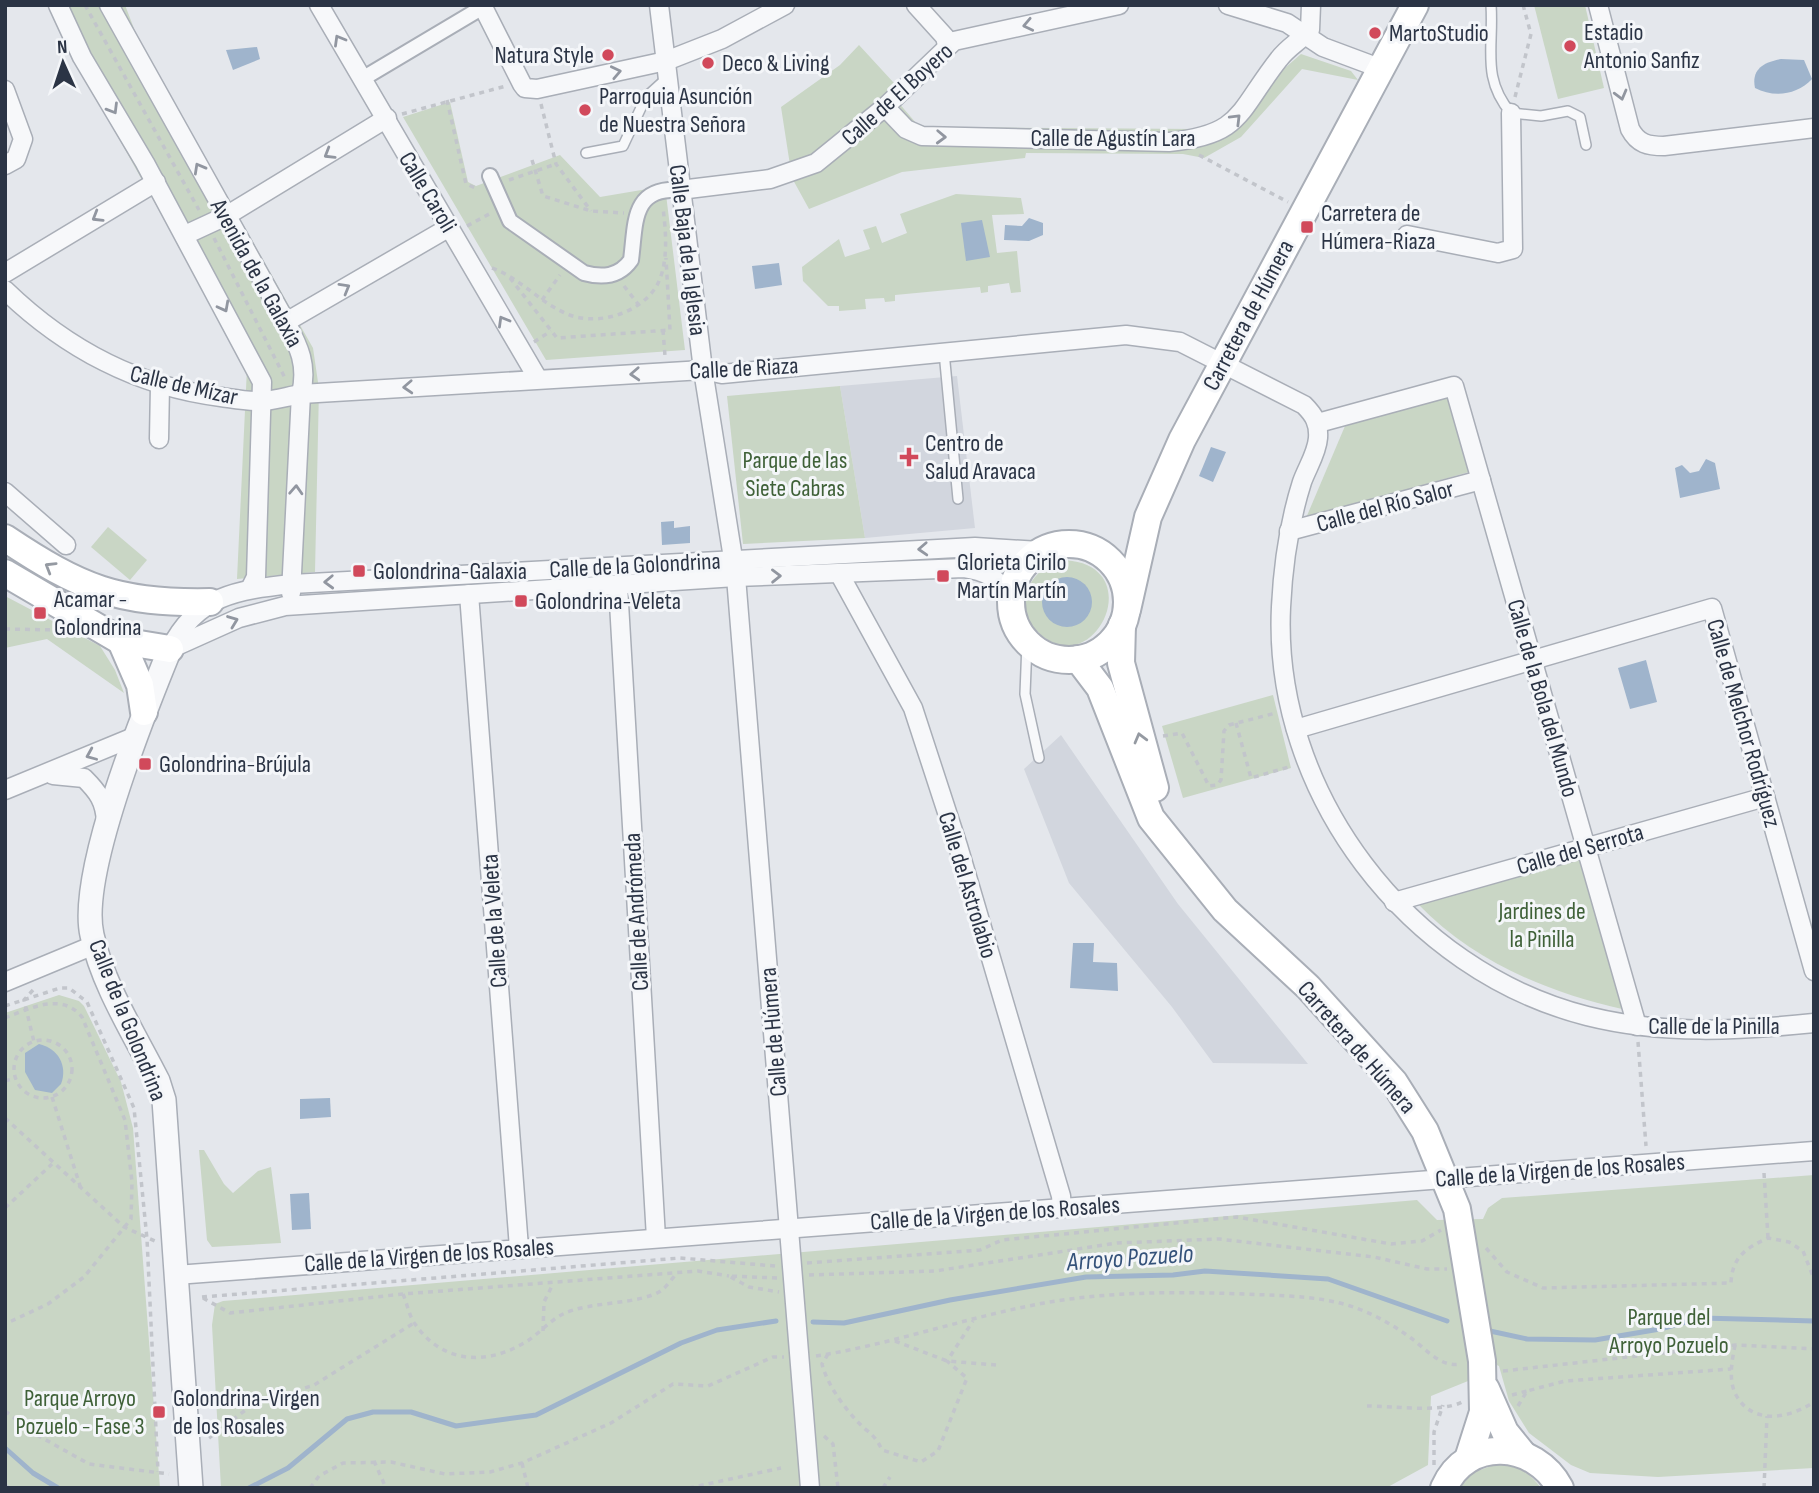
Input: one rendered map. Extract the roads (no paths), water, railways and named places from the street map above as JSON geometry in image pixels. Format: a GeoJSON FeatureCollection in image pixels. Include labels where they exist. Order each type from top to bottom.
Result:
{"type":"FeatureCollection","features":[{"type":"Feature","properties":{"kind":"main road","name":"Carretera de Húmera"},"geometry":{"type":"LineString","coordinates":[[1191,870],[1149,773],[1121,663],[1124,617],[1148,517],[1182,440],[1415,5]]}},
{"type":"Feature","properties":{"kind":"main road","name":"Carretera de Húmera"},"geometry":{"type":"LineString","coordinates":[[1083,545],[1106,548],[1118,544],[1136,532],[1148,517]]}},
{"type":"Feature","properties":{"kind":"main road"},"geometry":{"type":"LineString","coordinates":[[5,538],[69,578],[94,590],[194,608]]}},
{"type":"Feature","properties":{"kind":"main road"},"geometry":{"type":"LineString","coordinates":[[1061,545],[1083,545],[1099,552],[1121,576],[1124,617],[1105,647],[1078,659],[1060,659],[1042,654],[1027,643],[1012,614],[1010,597],[1019,571],[1040,551],[1061,545]]}},
{"type":"Feature","properties":{"kind":"main road"},"geometry":{"type":"LineString","coordinates":[[5,573],[121,641],[152,648],[175,647]]}},
{"type":"Feature","properties":{"kind":"main road"},"geometry":{"type":"LineString","coordinates":[[121,641],[140,685],[140,724]]}},
{"type":"Feature","properties":{"kind":"main road","name":"Carretera de Húmera"},"geometry":{"type":"LineString","coordinates":[[1078,659],[1100,688],[1151,818],[1225,910],[1308,987],[1394,1083],[1418,1118],[1446,1179],[1461,1226],[1471,1291],[1482,1376],[1481,1424],[1468,1459]]}},
{"type":"Feature","properties":{"kind":"main road","name":"Carretera de Húmera"},"geometry":{"type":"LineString","coordinates":[[1482,1376],[1493,1411],[1522,1453]]}},
{"type":"Feature","properties":{"kind":"main road"},"geometry":{"type":"LineString","coordinates":[[1441,1481],[1468,1459],[1494,1450],[1522,1453],[1548,1470],[1560,1487]]}},
{"type":"Feature","properties":{"kind":"street","name":"Avenida de la Galaxia"},"geometry":{"type":"LineString","coordinates":[[109,5],[300,350],[305,371],[301,394],[292,583],[291,594],[285,606]]}},
{"type":"Feature","properties":{"kind":"street","name":"Calle Caroli"},"geometry":{"type":"LineString","coordinates":[[319,5],[538,379]]}},
{"type":"Feature","properties":{"kind":"street","name":"Calle Baja de la Iglesia"},"geometry":{"type":"LineString","coordinates":[[659,5],[703,369],[735,568]]}},
{"type":"Feature","properties":{"kind":"street"},"geometry":{"type":"LineString","coordinates":[[362,79],[483,6],[527,84],[667,70],[785,5]]}},
{"type":"Feature","properties":{"kind":"street"},"geometry":{"type":"LineString","coordinates":[[916,5],[945,37],[947,45]]}},
{"type":"Feature","properties":{"kind":"street","name":"Calle de El Boyero"},"geometry":{"type":"LineString","coordinates":[[680,190],[770,179],[805,169],[825,158],[954,41],[1119,5]]}},
{"type":"Feature","properties":{"kind":"street"},"geometry":{"type":"LineString","coordinates":[[1228,5],[1287,23],[1323,47],[1382,69]]}},
{"type":"Feature","properties":{"kind":"street"},"geometry":{"type":"LineString","coordinates":[[1306,35],[1312,26],[1311,5]]}},
{"type":"Feature","properties":{"kind":"street"},"geometry":{"type":"LineString","coordinates":[[1598,5],[1630,129],[1636,139],[1649,146],[1664,146],[1814,128]]}},
{"type":"Feature","properties":{"kind":"street","name":"Avenida de la Galaxia"},"geometry":{"type":"LineString","coordinates":[[61,6],[82,57],[156,182],[262,382],[264,401],[256,577],[250,589]]}},
{"type":"Feature","properties":{"kind":"street","name":"Calle de Agustín Lara"},"geometry":{"type":"LineString","coordinates":[[884,107],[906,129],[922,136],[1169,142],[1199,139],[1222,131],[1241,115],[1284,53],[1306,35]]}},
{"type":"Feature","properties":{"kind":"street"},"geometry":{"type":"LineString","coordinates":[[5,90],[23,139],[16,159],[5,165]]}},
{"type":"Feature","properties":{"kind":"street"},"geometry":{"type":"LineString","coordinates":[[1407,235],[1498,253],[1513,249],[1511,113]]}},
{"type":"Feature","properties":{"kind":"street"},"geometry":{"type":"LineString","coordinates":[[185,235],[226,216],[387,118]]}},
{"type":"Feature","properties":{"kind":"street"},"geometry":{"type":"LineString","coordinates":[[492,181],[510,221],[584,273],[598,277],[615,274],[631,260],[637,210],[648,196],[659,191],[680,190]]}},
{"type":"Feature","properties":{"kind":"street"},"geometry":{"type":"LineString","coordinates":[[5,274],[156,182]]}},
{"type":"Feature","properties":{"kind":"street"},"geometry":{"type":"LineString","coordinates":[[289,327],[451,231]]}},
{"type":"Feature","properties":{"kind":"street","name":"Calle de Mízar"},"geometry":{"type":"LineString","coordinates":[[5,290],[35,320],[117,370],[160,385],[208,396],[264,401],[301,394]]}},
{"type":"Feature","properties":{"kind":"street","name":"Calle de Riaza"},"geometry":{"type":"LineString","coordinates":[[301,394],[703,369],[722,374],[1126,335],[1180,342],[1223,362]]}},
{"type":"Feature","properties":{"kind":"street"},"geometry":{"type":"LineString","coordinates":[[1223,362],[1304,405],[1318,423]]}},
{"type":"Feature","properties":{"kind":"street"},"geometry":{"type":"LineString","coordinates":[[159,439],[160,385]]}},
{"type":"Feature","properties":{"kind":"street","name":"Calle de la Bola del Mundo"},"geometry":{"type":"LineString","coordinates":[[1318,423],[1454,386],[1637,1026]]}},
{"type":"Feature","properties":{"kind":"street","name":"Calle de la Pinilla"},"geometry":{"type":"LineString","coordinates":[[1318,423],[1318,441],[1302,482],[1289,531],[1280,611],[1283,661],[1294,722],[1307,762],[1336,825],[1394,902],[1438,943],[1518,992],[1588,1016],[1675,1031],[1716,1031],[1814,1023]]}},
{"type":"Feature","properties":{"kind":"street","name":"Calle del Río Salor"},"geometry":{"type":"LineString","coordinates":[[1289,531],[1481,480]]}},
{"type":"Feature","properties":{"kind":"street"},"geometry":{"type":"LineString","coordinates":[[5,492],[66,545]]}},
{"type":"Feature","properties":{"kind":"street","name":"Calle de la Golondrina"},"geometry":{"type":"LineString","coordinates":[[191,1488],[164,1100],[94,945],[89,922],[91,890],[140,724],[194,608],[250,589],[292,583],[735,568],[975,547],[1040,551]]}},
{"type":"Feature","properties":{"kind":"street","name":"Calle de la Golondrina"},"geometry":{"type":"LineString","coordinates":[[175,647],[239,618],[285,606],[618,586],[735,568],[840,575],[964,568],[985,570],[1000,582],[1010,597]]}},
{"type":"Feature","properties":{"kind":"street","name":"Calle de Húmera"},"geometry":{"type":"LineString","coordinates":[[735,568],[789,1228],[788,1285],[800,1358],[810,1488]]}},
{"type":"Feature","properties":{"kind":"street","name":"Calle del Astrolabio"},"geometry":{"type":"LineString","coordinates":[[840,575],[913,708],[958,846],[1061,1196],[1062,1208]]}},
{"type":"Feature","properties":{"kind":"street","name":"Calle de Andrómeda"},"geometry":{"type":"LineString","coordinates":[[618,586],[656,1238]]}},
{"type":"Feature","properties":{"kind":"street","name":"Calle de la Veleta"},"geometry":{"type":"LineString","coordinates":[[468,594],[519,1248]]}},
{"type":"Feature","properties":{"kind":"street","name":"Calle de Melchor Rodríguez"},"geometry":{"type":"LineString","coordinates":[[1294,722],[1533,660],[1712,608],[1814,971]]}},
{"type":"Feature","properties":{"kind":"street"},"geometry":{"type":"LineString","coordinates":[[5,790],[46,775],[140,724]]}},
{"type":"Feature","properties":{"kind":"street"},"geometry":{"type":"LineString","coordinates":[[46,775],[84,778],[100,794],[105,806],[107,830]]}},
{"type":"Feature","properties":{"kind":"street","name":"Calle del Serrota"},"geometry":{"type":"LineString","coordinates":[[1394,902],[1765,797]]}},
{"type":"Feature","properties":{"kind":"street"},"geometry":{"type":"LineString","coordinates":[[5,982],[94,945]]}},
{"type":"Feature","properties":{"kind":"street","name":"Calle de la Virgen de los Rosales"},"geometry":{"type":"LineString","coordinates":[[176,1275],[1814,1151]]}},
{"type":"Feature","properties":{"kind":"lane"},"geometry":{"type":"LineString","coordinates":[[1491,5],[1491,72],[1498,97],[1511,113],[1541,116],[1568,111],[1580,117],[1586,145]]}},
{"type":"Feature","properties":{"kind":"lane"},"geometry":{"type":"LineString","coordinates":[[586,153],[623,146],[646,97],[667,70]]}},
{"type":"Feature","properties":{"kind":"lane"},"geometry":{"type":"LineString","coordinates":[[944,352],[958,499]]}},
{"type":"Feature","properties":{"kind":"lane"},"geometry":{"type":"LineString","coordinates":[[1027,643],[1025,694],[1039,758]]}},
{"type":"Feature","properties":{"kind":"water"},"geometry":{"type":"Polygon","coordinates":[[[257,47],[260,59],[233,70],[226,50],[257,47]]]}},
{"type":"Feature","properties":{"kind":"water"},"geometry":{"type":"Polygon","coordinates":[[[1781,59],[1804,60],[1812,79],[1792,92],[1777,94],[1755,88],[1757,71],[1769,62],[1781,59]]]}},
{"type":"Feature","properties":{"kind":"water"},"geometry":{"type":"Polygon","coordinates":[[[1029,218],[1043,223],[1043,235],[1029,241],[1004,240],[1005,225],[1022,226],[1029,218]]]}},
{"type":"Feature","properties":{"kind":"water"},"geometry":{"type":"Polygon","coordinates":[[[982,220],[990,257],[966,261],[961,223],[982,220]]]}},
{"type":"Feature","properties":{"kind":"water"},"geometry":{"type":"Polygon","coordinates":[[[779,263],[782,285],[755,289],[752,266],[779,263]]]}},
{"type":"Feature","properties":{"kind":"water"},"geometry":{"type":"Polygon","coordinates":[[[1211,447],[1226,452],[1213,482],[1199,476],[1211,447]]]}},
{"type":"Feature","properties":{"kind":"water"},"geometry":{"type":"Polygon","coordinates":[[[1706,459],[1715,463],[1720,489],[1680,498],[1675,468],[1682,465],[1690,473],[1699,471],[1706,459]]]}},
{"type":"Feature","properties":{"kind":"water"},"geometry":{"type":"Polygon","coordinates":[[[674,521],[674,528],[690,526],[690,543],[662,545],[661,522],[674,521]]]}},
{"type":"Feature","properties":{"kind":"water"},"geometry":{"type":"Polygon","coordinates":[[[1067,577],[1084,585],[1092,602],[1084,619],[1067,627],[1050,619],[1042,602],[1050,585],[1067,577]]]}},
{"type":"Feature","properties":{"kind":"water"},"geometry":{"type":"Polygon","coordinates":[[[1646,660],[1657,702],[1630,709],[1618,668],[1646,660]]]}},
{"type":"Feature","properties":{"kind":"water"},"geometry":{"type":"Polygon","coordinates":[[[1073,943],[1094,943],[1093,962],[1117,963],[1118,991],[1070,988],[1073,943]]]}},
{"type":"Feature","properties":{"kind":"water"},"geometry":{"type":"Polygon","coordinates":[[[39,1044],[51,1049],[62,1064],[61,1084],[52,1093],[35,1090],[25,1072],[25,1053],[39,1044]]]}},
{"type":"Feature","properties":{"kind":"water"},"geometry":{"type":"Polygon","coordinates":[[[330,1098],[331,1117],[300,1119],[300,1099],[330,1098]]]}},
{"type":"Feature","properties":{"kind":"water"},"geometry":{"type":"Polygon","coordinates":[[[309,1193],[311,1229],[292,1230],[290,1194],[309,1193]]]}},
{"type":"Feature","properties":{"kind":"waterway","name":"Arroyo Pozuelo"},"geometry":{"type":"LineString","coordinates":[[813,1322],[844,1323],[950,1300],[1086,1277],[1173,1275],[1205,1271],[1328,1279],[1447,1321]]}},
{"type":"Feature","properties":{"kind":"waterway","name":"Arroyo Pozuelo"},"geometry":{"type":"LineString","coordinates":[[1490,1331],[1527,1339],[1595,1340],[1660,1329],[1701,1318],[1814,1321]]}},
{"type":"Feature","properties":{"kind":"waterway","name":"Arroyo Pozuelo"},"geometry":{"type":"LineString","coordinates":[[249,1488],[288,1468],[347,1419],[373,1412],[411,1412],[456,1426],[536,1415],[681,1343],[717,1330],[776,1321]]}},
{"type":"Feature","properties":{"kind":"waterway","name":"Arroyo Pozuelo"},"geometry":{"type":"LineString","coordinates":[[5,1448],[33,1473],[58,1488]]}},
{"type":"Feature","properties":{"kind":"place","name":"MartoStudio"},"geometry":{"type":"Point","coordinates":[1375,33]}},
{"type":"Feature","properties":{"kind":"place","name":"Estadio Antonio Sanfiz"},"geometry":{"type":"Point","coordinates":[1570,46]}},
{"type":"Feature","properties":{"kind":"place","name":"Natura Style"},"geometry":{"type":"Point","coordinates":[608,55]}},
{"type":"Feature","properties":{"kind":"place","name":"Deco & Living"},"geometry":{"type":"Point","coordinates":[708,63]}},
{"type":"Feature","properties":{"kind":"place","name":"Parroquia Asunción de Nuestra Señora"},"geometry":{"type":"Point","coordinates":[585,110]}},
{"type":"Feature","properties":{"kind":"place","name":"Carretera de Húmera-Riaza"},"geometry":{"type":"Point","coordinates":[1307,227]}},
{"type":"Feature","properties":{"kind":"place","name":"Centro de Salud Aravaca"},"geometry":{"type":"Point","coordinates":[909,457]}},
{"type":"Feature","properties":{"kind":"place","name":"Golondrina-Galaxia"},"geometry":{"type":"Point","coordinates":[359,571]}},
{"type":"Feature","properties":{"kind":"place","name":"Glorieta Cirilo Martín Martín"},"geometry":{"type":"Point","coordinates":[943,576]}},
{"type":"Feature","properties":{"kind":"place","name":"Golondrina-Veleta"},"geometry":{"type":"Point","coordinates":[521,601]}},
{"type":"Feature","properties":{"kind":"place","name":"Acamar - Golondrina"},"geometry":{"type":"Point","coordinates":[40,613]}},
{"type":"Feature","properties":{"kind":"place","name":"Golondrina-Brújula"},"geometry":{"type":"Point","coordinates":[145,764]}},
{"type":"Feature","properties":{"kind":"place","name":"Golondrina-Virgen de los Rosales"},"geometry":{"type":"Point","coordinates":[159,1412]}},
{"type":"Feature","properties":{"kind":"park label","name":"Parque de las Siete Cabras"},"geometry":{"type":"Point","coordinates":[795,474]}},
{"type":"Feature","properties":{"kind":"park label","name":"Jardines de la Pinilla"},"geometry":{"type":"Point","coordinates":[1542,925]}},
{"type":"Feature","properties":{"kind":"park label","name":"Parque del Arroyo Pozuelo"},"geometry":{"type":"Point","coordinates":[1669,1331]}},
{"type":"Feature","properties":{"kind":"park label","name":"Parque Arroyo Pozuelo - Fase 3"},"geometry":{"type":"Point","coordinates":[80,1412]}}]}
